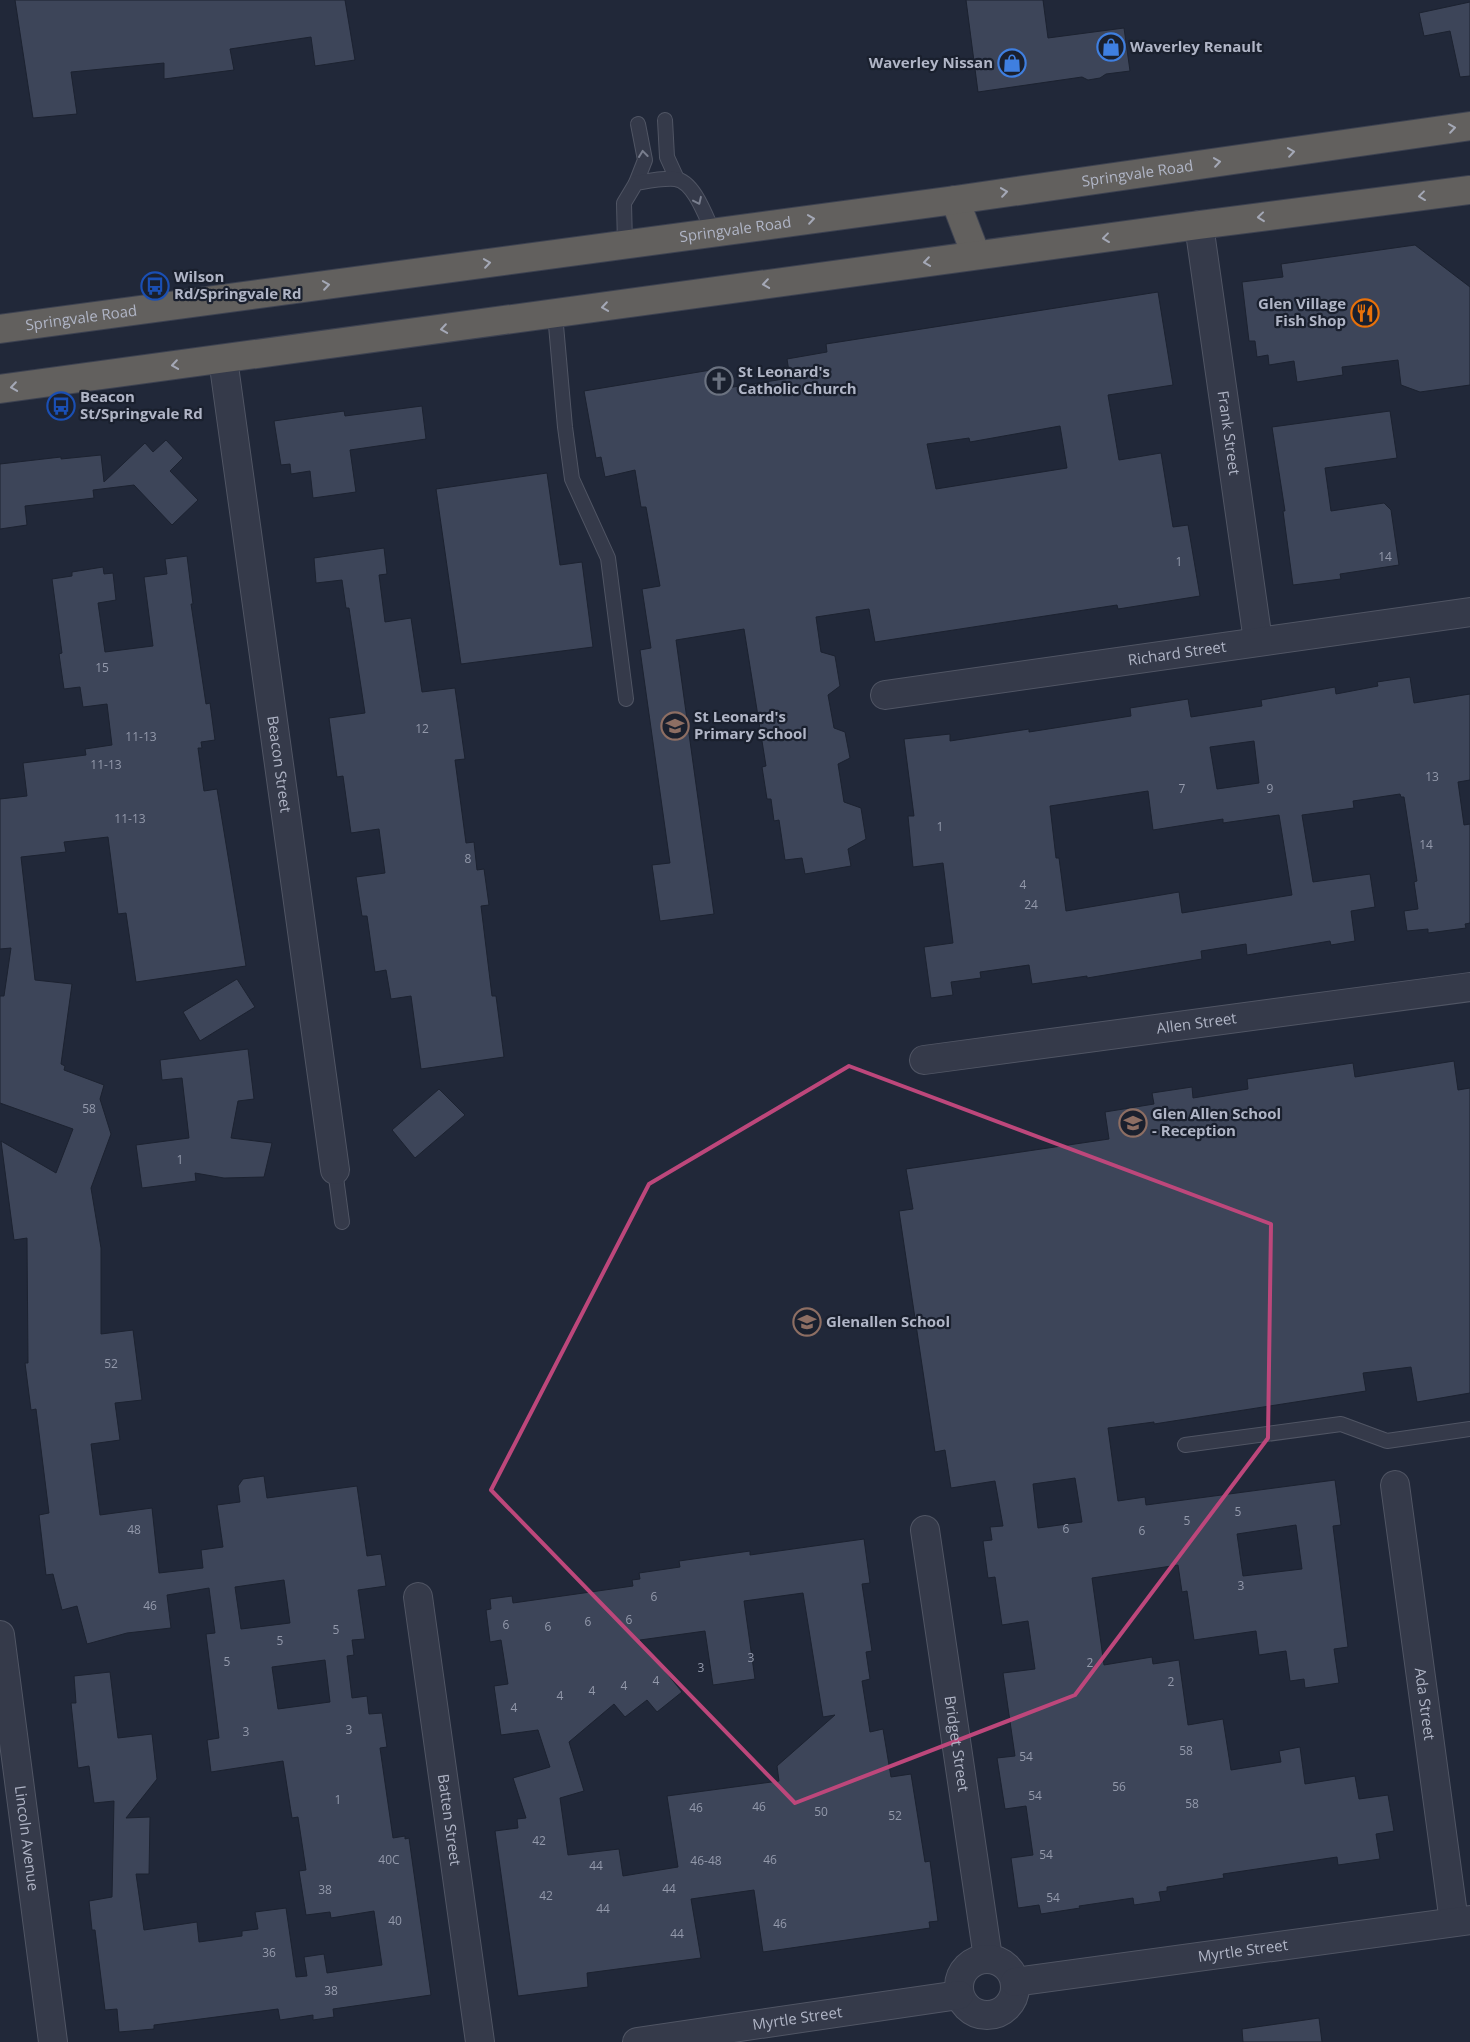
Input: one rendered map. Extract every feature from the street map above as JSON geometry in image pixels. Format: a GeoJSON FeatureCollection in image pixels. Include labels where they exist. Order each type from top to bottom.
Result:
{"type":"FeatureCollection","features":[{"type":"Feature","properties":{"kind":"highway","name":"Springvale Road"},"geometry":{"type":"LineString","coordinates":[[0,329],[955,200],[1470,126]]}},
{"type":"Feature","properties":{"kind":"highway"},"geometry":{"type":"LineString","coordinates":[[0,389],[1199,224],[1470,190]]}},
{"type":"Feature","properties":{"kind":"highway"},"geometry":{"type":"LineString","coordinates":[[955,200],[976,255]]}},
{"type":"Feature","properties":{"kind":"street","name":"Frank Street"},"geometry":{"type":"LineString","coordinates":[[1199,224],[1258,641]]}},
{"type":"Feature","properties":{"kind":"street","name":"Beacon Street"},"geometry":{"type":"LineString","coordinates":[[223,359],[335,1170]]}},
{"type":"Feature","properties":{"kind":"street","name":"Richard Street"},"geometry":{"type":"LineString","coordinates":[[885,695],[1470,612]]}},
{"type":"Feature","properties":{"kind":"street","name":"Allen Street"},"geometry":{"type":"LineString","coordinates":[[924,1060],[1470,987]]}},
{"type":"Feature","properties":{"kind":"street","name":"Ada Street"},"geometry":{"type":"LineString","coordinates":[[1395,1485],[1462,1921]]}},
{"type":"Feature","properties":{"kind":"street","name":"Bridget Street"},"geometry":{"type":"LineString","coordinates":[[925,1530],[988,1958]]}},
{"type":"Feature","properties":{"kind":"street","name":"Batten Street"},"geometry":{"type":"LineString","coordinates":[[418,1597],[480,2042]]}},
{"type":"Feature","properties":{"kind":"street","name":"Lincoln Avenue"},"geometry":{"type":"LineString","coordinates":[[0,1635],[53,2042]]}},
{"type":"Feature","properties":{"kind":"street","name":"Myrtle Street"},"geometry":{"type":"LineString","coordinates":[[1015,1982],[1462,1921]]}},
{"type":"Feature","properties":{"kind":"street"},"geometry":{"type":"LineString","coordinates":[[988,1958],[997,1960],[1006,1966],[1015,1982],[1015,1992],[1012,2001],[1002,2012],[983,2016],[974,2013],[966,2007],[959,1995],[958,1985],[960,1976],[966,1967],[978,1960],[988,1958]]}},
{"type":"Feature","properties":{"kind":"street","name":"Myrtle Street"},"geometry":{"type":"LineString","coordinates":[[637,2042],[959,1995]]}},
{"type":"Feature","properties":{"kind":"lane"},"geometry":{"type":"LineString","coordinates":[[665,120],[667,157],[678,179],[694,192],[713,232]]}},
{"type":"Feature","properties":{"kind":"lane"},"geometry":{"type":"LineString","coordinates":[[625,244],[624,203],[636,183],[645,160],[638,124]]}},
{"type":"Feature","properties":{"kind":"lane"},"geometry":{"type":"LineString","coordinates":[[636,183],[678,179]]}},
{"type":"Feature","properties":{"kind":"lane"},"geometry":{"type":"LineString","coordinates":[[555,314],[565,427],[572,479],[608,558],[626,699]]}},
{"type":"Feature","properties":{"kind":"lane"},"geometry":{"type":"LineString","coordinates":[[335,1170],[342,1222]]}},
{"type":"Feature","properties":{"kind":"lane"},"geometry":{"type":"LineString","coordinates":[[1185,1445],[1341,1424],[1387,1441],[1470,1429]]}},
{"type":"Feature","properties":{"kind":"highlighted area"},"geometry":{"type":"Polygon","coordinates":[[[849,1066],[1271,1224],[1268,1438],[1075,1695],[795,1803],[491,1490],[649,1184],[849,1066]]]}},
{"type":"Feature","properties":{"kind":"building"},"geometry":{"type":"Polygon","coordinates":[[[15,0],[345,0],[355,60],[315,66],[311,37],[230,49],[234,70],[164,79],[164,63],[71,72],[77,114],[33,118],[15,0]]]}},
{"type":"Feature","properties":{"kind":"building"},"geometry":{"type":"Polygon","coordinates":[[[966,0],[1043,0],[1048,38],[1124,28],[1130,71],[1106,74],[1100,78],[1088,80],[1082,77],[978,92],[966,0]]]}},
{"type":"Feature","properties":{"kind":"building"},"geometry":{"type":"Polygon","coordinates":[[[1470,2],[1470,76],[1460,77],[1450,31],[1424,36],[1419,13],[1470,2]]]}},
{"type":"Feature","properties":{"kind":"building"},"geometry":{"type":"Polygon","coordinates":[[[1415,245],[1470,287],[1470,385],[1420,392],[1401,385],[1398,360],[1342,367],[1343,375],[1297,382],[1294,361],[1269,365],[1268,355],[1257,357],[1255,341],[1249,341],[1242,282],[1283,277],[1281,264],[1415,245]]]}},
{"type":"Feature","properties":{"kind":"building"},"geometry":{"type":"Polygon","coordinates":[[[1158,292],[1173,385],[1108,395],[1119,460],[1161,453],[1173,527],[1188,525],[1200,596],[1118,609],[1117,605],[875,642],[869,609],[816,617],[821,652],[835,656],[840,686],[828,695],[834,728],[845,732],[850,758],[838,764],[844,802],[861,808],[866,839],[848,849],[851,866],[805,874],[802,858],[785,860],[779,820],[774,821],[771,799],[767,799],[762,767],[766,766],[744,629],[676,640],[714,914],[660,921],[652,865],[670,863],[640,650],[651,648],[642,589],[660,586],[646,507],[641,507],[635,470],[605,477],[601,457],[596,458],[584,391],[723,368],[727,388],[790,378],[787,359],[827,352],[826,344],[1158,292]],[[1060,426],[970,442],[969,438],[927,444],[936,489],[1067,468],[1060,426]]]}},
{"type":"Feature","properties":{"kind":"building"},"geometry":{"type":"Polygon","coordinates":[[[422,406],[426,439],[350,450],[356,492],[313,498],[310,471],[291,474],[290,464],[281,465],[274,421],[344,411],[345,416],[422,406]]]}},
{"type":"Feature","properties":{"kind":"building"},"geometry":{"type":"Polygon","coordinates":[[[1390,411],[1397,458],[1325,468],[1331,511],[1384,503],[1391,510],[1399,565],[1340,574],[1341,579],[1293,585],[1283,511],[1285,511],[1272,427],[1390,411]]]}},
{"type":"Feature","properties":{"kind":"building"},"geometry":{"type":"Polygon","coordinates":[[[166,440],[183,458],[170,471],[198,500],[172,525],[134,485],[93,490],[94,498],[25,506],[27,525],[0,529],[0,464],[61,457],[61,459],[101,455],[104,482],[145,443],[153,452],[166,440]]]}},
{"type":"Feature","properties":{"kind":"building"},"geometry":{"type":"Polygon","coordinates":[[[547,473],[560,565],[582,562],[593,647],[461,664],[436,489],[547,473]]]}},
{"type":"Feature","properties":{"kind":"building"},"geometry":{"type":"Polygon","coordinates":[[[384,548],[387,574],[379,575],[385,622],[411,618],[422,692],[455,688],[465,759],[455,760],[466,843],[474,842],[477,870],[484,869],[489,905],[481,906],[492,996],[496,996],[504,1057],[421,1069],[411,996],[391,999],[386,970],[375,972],[367,916],[362,916],[356,877],[385,873],[379,829],[351,833],[343,776],[337,777],[329,718],[365,713],[349,608],[346,608],[342,580],[316,583],[314,558],[384,548]]]}},
{"type":"Feature","properties":{"kind":"building"},"geometry":{"type":"Polygon","coordinates":[[[187,556],[193,604],[191,604],[206,704],[210,703],[215,740],[201,742],[202,748],[198,748],[204,791],[217,789],[246,966],[136,982],[126,913],[118,914],[108,837],[64,842],[66,852],[21,857],[35,980],[72,984],[61,1064],[65,1066],[64,1070],[104,1085],[100,1099],[111,1134],[91,1188],[101,1248],[101,1334],[133,1330],[142,1400],[115,1403],[120,1440],[91,1444],[100,1515],[152,1508],[159,1573],[203,1568],[201,1550],[223,1547],[217,1505],[240,1502],[238,1486],[243,1479],[264,1476],[267,1498],[357,1486],[367,1556],[381,1554],[386,1586],[358,1590],[365,1639],[352,1640],[354,1655],[347,1656],[352,1698],[367,1696],[369,1714],[382,1713],[387,1747],[380,1748],[393,1838],[405,1836],[405,1839],[409,1838],[431,1995],[333,2009],[334,2017],[313,2020],[313,2015],[280,2020],[278,2009],[154,2025],[154,2029],[119,2032],[117,2009],[105,2010],[95,1930],[92,1930],[89,1901],[112,1897],[114,1801],[94,1803],[89,1766],[78,1768],[71,1703],[76,1703],[74,1676],[110,1672],[118,1738],[152,1734],[157,1779],[126,1818],[150,1817],[149,1874],[136,1874],[144,1930],[197,1922],[199,1942],[242,1936],[242,1931],[258,1929],[255,1912],[286,1908],[296,1977],[307,1976],[304,1957],[324,1954],[327,1973],[382,1965],[374,1911],[331,1918],[330,1912],[306,1915],[299,1871],[306,1870],[298,1817],[292,1818],[283,1761],[211,1772],[207,1740],[219,1738],[206,1634],[215,1633],[209,1588],[167,1595],[171,1628],[127,1633],[87,1644],[77,1606],[62,1610],[53,1574],[46,1575],[39,1515],[49,1513],[36,1409],[31,1410],[25,1363],[28,1363],[27,1238],[14,1240],[1,1141],[56,1173],[73,1129],[0,1103],[0,996],[4,996],[11,948],[0,949],[0,799],[27,796],[23,763],[86,755],[85,749],[112,745],[107,704],[83,707],[80,687],[64,689],[59,654],[62,653],[52,579],[72,576],[72,572],[103,567],[104,574],[113,573],[116,600],[98,603],[105,652],[153,646],[144,577],[167,574],[165,559],[187,556]],[[284,1580],[235,1587],[241,1629],[290,1623],[284,1580]],[[325,1660],[272,1667],[278,1709],[330,1702],[325,1660]]]}},
{"type":"Feature","properties":{"kind":"building"},"geometry":{"type":"Polygon","coordinates":[[[1410,677],[1414,703],[1470,694],[1470,780],[1458,782],[1464,825],[1470,824],[1470,923],[1465,924],[1466,928],[1428,933],[1428,929],[1407,931],[1404,911],[1418,909],[1414,882],[1417,881],[1404,797],[1401,797],[1400,794],[1353,801],[1354,808],[1302,815],[1313,882],[1370,874],[1375,907],[1351,911],[1355,941],[1331,945],[1330,941],[1247,955],[1246,944],[1201,951],[1202,959],[1087,978],[1087,976],[1032,984],[1029,965],[980,972],[981,978],[951,982],[953,995],[931,998],[924,947],[953,943],[943,863],[913,867],[908,816],[914,816],[904,739],[950,734],[950,741],[1029,729],[1029,732],[1131,716],[1130,708],[1188,699],[1191,717],[1262,706],[1261,700],[1335,687],[1336,694],[1378,686],[1377,682],[1410,677]],[[1254,741],[1210,747],[1217,789],[1259,783],[1254,741]],[[1148,791],[1050,806],[1056,858],[1059,858],[1066,911],[1179,892],[1182,913],[1292,895],[1279,815],[1223,823],[1223,819],[1153,830],[1148,791]]]}},
{"type":"Feature","properties":{"kind":"building"},"geometry":{"type":"Polygon","coordinates":[[[237,979],[255,1007],[200,1041],[183,1012],[237,979]]]}},
{"type":"Feature","properties":{"kind":"building"},"geometry":{"type":"Polygon","coordinates":[[[248,1049],[254,1099],[238,1101],[231,1138],[272,1143],[264,1177],[224,1178],[195,1173],[196,1181],[142,1188],[136,1145],[189,1138],[182,1078],[162,1080],[160,1060],[248,1049]]]}},
{"type":"Feature","properties":{"kind":"building"},"geometry":{"type":"Polygon","coordinates":[[[1454,1061],[1458,1090],[1470,1088],[1470,1393],[1417,1402],[1411,1367],[1363,1373],[1366,1391],[1154,1424],[1154,1422],[1108,1428],[1118,1501],[1145,1497],[1146,1505],[1335,1480],[1341,1525],[1333,1526],[1348,1647],[1334,1649],[1339,1683],[1305,1688],[1304,1679],[1290,1681],[1286,1651],[1259,1655],[1256,1631],[1194,1640],[1187,1591],[1182,1592],[1178,1565],[1092,1578],[1104,1665],[1152,1657],[1153,1664],[1179,1660],[1188,1725],[1223,1719],[1231,1770],[1281,1762],[1279,1751],[1300,1747],[1305,1784],[1355,1776],[1359,1799],[1388,1795],[1394,1831],[1376,1834],[1380,1859],[1338,1865],[1337,1857],[1223,1874],[1224,1878],[1167,1887],[1167,1891],[1159,1892],[1161,1901],[1134,1905],[1133,1898],[1041,1914],[1039,1905],[1018,1908],[1011,1858],[1033,1855],[1026,1806],[1005,1809],[997,1758],[1015,1756],[1003,1673],[1035,1669],[1028,1621],[1002,1625],[995,1577],[988,1578],[983,1541],[992,1540],[990,1527],[1003,1526],[995,1481],[951,1488],[945,1450],[935,1452],[899,1211],[913,1209],[906,1169],[1109,1139],[1105,1112],[1154,1104],[1152,1093],[1192,1087],[1193,1098],[1248,1089],[1247,1079],[1353,1063],[1355,1077],[1454,1061]],[[1075,1478],[1033,1484],[1038,1528],[1082,1522],[1075,1478]],[[1296,1525],[1237,1534],[1243,1576],[1302,1569],[1296,1525]]]}},
{"type":"Feature","properties":{"kind":"building"},"geometry":{"type":"Polygon","coordinates":[[[439,1089],[465,1115],[415,1158],[392,1130],[439,1089]]]}},
{"type":"Feature","properties":{"kind":"building"},"geometry":{"type":"Polygon","coordinates":[[[864,1539],[870,1583],[862,1584],[872,1651],[866,1652],[870,1679],[862,1681],[870,1732],[883,1729],[891,1777],[911,1774],[925,1862],[930,1861],[938,1921],[929,1922],[930,1928],[763,1952],[754,1890],[691,1899],[701,1958],[587,1973],[588,1987],[518,1996],[495,1831],[518,1828],[517,1819],[526,1818],[513,1778],[550,1767],[538,1730],[501,1735],[494,1686],[508,1684],[501,1640],[490,1642],[486,1610],[491,1609],[490,1599],[512,1596],[513,1603],[633,1586],[632,1580],[640,1579],[639,1573],[680,1567],[679,1561],[750,1551],[750,1555],[864,1539]],[[803,1593],[744,1601],[755,1679],[713,1685],[705,1631],[640,1640],[682,1692],[657,1712],[647,1700],[625,1717],[614,1704],[569,1742],[584,1791],[560,1798],[568,1855],[619,1849],[623,1876],[678,1867],[667,1796],[779,1781],[777,1766],[835,1715],[823,1717],[803,1593]]]}},
{"type":"Feature","properties":{"kind":"building"},"geometry":{"type":"Polygon","coordinates":[[[1319,2018],[1322,2042],[1243,2042],[1242,2029],[1319,2018]]]}},
{"type":"Feature","properties":{"kind":"place","name":"Waverley Renault"},"geometry":{"type":"Point","coordinates":[1111,47]}},
{"type":"Feature","properties":{"kind":"place","name":"Waverley Nissan"},"geometry":{"type":"Point","coordinates":[1012,63]}},
{"type":"Feature","properties":{"kind":"place","name":"Wilson Rd/Springvale Rd"},"geometry":{"type":"Point","coordinates":[155,286]}},
{"type":"Feature","properties":{"kind":"place","name":"Glen Village Fish Shop"},"geometry":{"type":"Point","coordinates":[1365,313]}},
{"type":"Feature","properties":{"kind":"place","name":"St Leonard's Catholic Church"},"geometry":{"type":"Point","coordinates":[719,381]}},
{"type":"Feature","properties":{"kind":"place","name":"Beacon St/Springvale Rd"},"geometry":{"type":"Point","coordinates":[61,406]}},
{"type":"Feature","properties":{"kind":"place","name":"St Leonard's Primary School"},"geometry":{"type":"Point","coordinates":[675,726]}},
{"type":"Feature","properties":{"kind":"place","name":"Glen Allen School - Reception"},"geometry":{"type":"Point","coordinates":[1133,1123]}},
{"type":"Feature","properties":{"kind":"place","name":"Glenallen School"},"geometry":{"type":"Point","coordinates":[807,1322]}}]}
